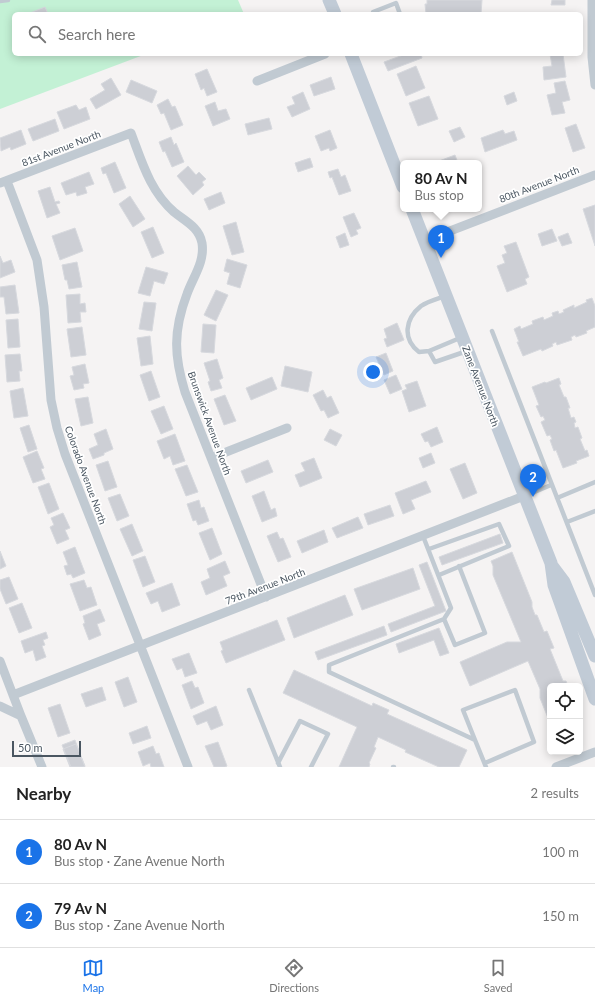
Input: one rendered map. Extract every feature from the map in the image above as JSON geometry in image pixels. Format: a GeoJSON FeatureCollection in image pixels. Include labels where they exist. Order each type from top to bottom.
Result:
{"type":"FeatureCollection","features":[{"type":"Feature","properties":{"kind":"main road"},"geometry":{"type":"LineString","coordinates":[[329,0],[334,12]]}},
{"type":"Feature","properties":{"kind":"main road"},"geometry":{"type":"LineString","coordinates":[[351,56],[400,179]]}},
{"type":"Feature","properties":{"kind":"main road","name":"Zane Avenue North"},"geometry":{"type":"LineString","coordinates":[[413,212],[550,563],[554,585],[595,699]]}},
{"type":"Feature","properties":{"kind":"main road","name":"Zane Avenue North"},"geometry":{"type":"LineString","coordinates":[[550,563],[564,582],[595,656]]}},
{"type":"Feature","properties":{"kind":"street"},"geometry":{"type":"LineString","coordinates":[[593,4],[592,57],[595,85]]}},
{"type":"Feature","properties":{"kind":"street"},"geometry":{"type":"LineString","coordinates":[[257,81],[320,56]]}},
{"type":"Feature","properties":{"kind":"street","name":"81st Avenue North"},"geometry":{"type":"LineString","coordinates":[[3,182],[131,133]]}},
{"type":"Feature","properties":{"kind":"street","name":"Brunswick Avenue North"},"geometry":{"type":"LineString","coordinates":[[131,133],[152,186],[175,212],[189,222],[196,230],[201,240],[203,251],[201,262],[180,312],[176,353],[185,392],[266,598]]}},
{"type":"Feature","properties":{"kind":"street","name":"80th Avenue North"},"geometry":{"type":"LineString","coordinates":[[424,241],[595,174]]}},
{"type":"Feature","properties":{"kind":"street","name":"Colorado Avenue North"},"geometry":{"type":"LineString","coordinates":[[3,182],[37,260],[44,306],[50,400],[65,454],[188,767]]}},
{"type":"Feature","properties":{"kind":"street"},"geometry":{"type":"LineString","coordinates":[[212,458],[287,428]]}},
{"type":"Feature","properties":{"kind":"street","name":"79th Avenue North"},"geometry":{"type":"LineString","coordinates":[[13,696],[524,496]]}},
{"type":"Feature","properties":{"kind":"street"},"geometry":{"type":"LineString","coordinates":[[0,661],[42,767]]}},
{"type":"Feature","properties":{"kind":"street"},"geometry":{"type":"LineString","coordinates":[[0,706],[21,716]]}},
{"type":"Feature","properties":{"kind":"street"},"geometry":{"type":"LineString","coordinates":[[563,766],[595,752]]}},
{"type":"Feature","properties":{"kind":"lane"},"geometry":{"type":"LineString","coordinates":[[0,1],[8,0]]}},
{"type":"Feature","properties":{"kind":"lane"},"geometry":{"type":"LineString","coordinates":[[373,12],[396,2],[399,12]]}},
{"type":"Feature","properties":{"kind":"lane"},"geometry":{"type":"LineString","coordinates":[[446,296],[430,301],[421,306],[415,313],[407,331],[412,347],[419,352],[429,351],[462,337]]}},
{"type":"Feature","properties":{"kind":"lane"},"geometry":{"type":"LineString","coordinates":[[492,331],[595,595]]}},
{"type":"Feature","properties":{"kind":"lane"},"geometry":{"type":"LineString","coordinates":[[429,351],[435,362],[467,351]]}},
{"type":"Feature","properties":{"kind":"lane"},"geometry":{"type":"LineString","coordinates":[[557,498],[595,482]]}},
{"type":"Feature","properties":{"kind":"lane"},"geometry":{"type":"LineString","coordinates":[[524,496],[551,485]]}},
{"type":"Feature","properties":{"kind":"lane"},"geometry":{"type":"LineString","coordinates":[[566,522],[595,511]]}},
{"type":"Feature","properties":{"kind":"lane"},"geometry":{"type":"LineString","coordinates":[[428,549],[499,524],[509,546],[439,575]]}},
{"type":"Feature","properties":{"kind":"lane"},"geometry":{"type":"LineString","coordinates":[[423,536],[451,608],[444,619],[329,666],[329,672],[475,740]]}},
{"type":"Feature","properties":{"kind":"lane"},"geometry":{"type":"LineString","coordinates":[[444,619],[455,645],[485,633],[459,566]]}},
{"type":"Feature","properties":{"kind":"lane"},"geometry":{"type":"LineString","coordinates":[[249,690],[279,765]]}},
{"type":"Feature","properties":{"kind":"lane"},"geometry":{"type":"LineString","coordinates":[[515,690],[534,742],[485,765],[464,710],[515,690]]}},
{"type":"Feature","properties":{"kind":"lane"},"geometry":{"type":"LineString","coordinates":[[279,765],[300,721],[328,734],[311,767]]}},
{"type":"Feature","properties":{"kind":"green space"},"geometry":{"type":"Polygon","coordinates":[[[0,0],[238,0],[243,12],[12,12],[12,56],[141,56],[0,109],[0,0]]]}},
{"type":"Feature","properties":{"kind":"building"},"geometry":{"type":"Polygon","coordinates":[[[427,0],[482,0],[481,12],[426,12],[425,4],[427,4],[427,0]]]}},
{"type":"Feature","properties":{"kind":"building"},"geometry":{"type":"Polygon","coordinates":[[[552,0],[565,0],[565,5],[551,5],[552,0]]]}},
{"type":"Feature","properties":{"kind":"building"},"geometry":{"type":"Polygon","coordinates":[[[45,7],[47,12],[32,12],[45,7]]]}},
{"type":"Feature","properties":{"kind":"building"},"geometry":{"type":"Polygon","coordinates":[[[400,56],[422,56],[422,58],[388,71],[384,62],[400,56]]]}},
{"type":"Feature","properties":{"kind":"building"},"geometry":{"type":"Polygon","coordinates":[[[550,56],[563,56],[566,77],[544,80],[543,67],[552,66],[550,56]]]}},
{"type":"Feature","properties":{"kind":"building"},"geometry":{"type":"Polygon","coordinates":[[[416,66],[425,88],[406,96],[397,74],[416,66]]]}},
{"type":"Feature","properties":{"kind":"building"},"geometry":{"type":"Polygon","coordinates":[[[207,69],[217,92],[207,96],[204,88],[201,90],[195,74],[207,69]]]}},
{"type":"Feature","properties":{"kind":"building"},"geometry":{"type":"Polygon","coordinates":[[[331,77],[335,89],[314,96],[310,85],[331,77]]]}},
{"type":"Feature","properties":{"kind":"building"},"geometry":{"type":"Polygon","coordinates":[[[111,78],[121,95],[96,109],[90,99],[105,90],[101,84],[111,78]]]}},
{"type":"Feature","properties":{"kind":"building"},"geometry":{"type":"Polygon","coordinates":[[[131,80],[157,91],[152,103],[126,92],[131,80]]]}},
{"type":"Feature","properties":{"kind":"building"},"geometry":{"type":"Polygon","coordinates":[[[565,81],[570,100],[562,102],[565,113],[552,115],[547,95],[556,93],[554,83],[565,81]]]}},
{"type":"Feature","properties":{"kind":"building"},"geometry":{"type":"Polygon","coordinates":[[[303,92],[310,109],[292,117],[287,107],[295,104],[292,97],[303,92]]]}},
{"type":"Feature","properties":{"kind":"building"},"geometry":{"type":"Polygon","coordinates":[[[514,92],[517,101],[507,105],[504,96],[514,92]]]}},
{"type":"Feature","properties":{"kind":"building"},"geometry":{"type":"Polygon","coordinates":[[[429,96],[438,119],[418,126],[409,103],[429,96]]]}},
{"type":"Feature","properties":{"kind":"building"},"geometry":{"type":"Polygon","coordinates":[[[168,99],[172,107],[175,106],[183,125],[171,130],[164,113],[161,114],[157,105],[168,99]]]}},
{"type":"Feature","properties":{"kind":"building"},"geometry":{"type":"Polygon","coordinates":[[[215,102],[218,111],[226,109],[230,119],[213,126],[205,106],[215,102]]]}},
{"type":"Feature","properties":{"kind":"building"},"geometry":{"type":"Polygon","coordinates":[[[76,105],[79,110],[86,107],[90,119],[64,129],[57,112],[76,105]]]}},
{"type":"Feature","properties":{"kind":"building"},"geometry":{"type":"Polygon","coordinates":[[[269,118],[272,129],[248,135],[245,124],[269,118]]]}},
{"type":"Feature","properties":{"kind":"building"},"geometry":{"type":"Polygon","coordinates":[[[55,119],[59,131],[33,141],[28,129],[55,119]]]}},
{"type":"Feature","properties":{"kind":"building"},"geometry":{"type":"Polygon","coordinates":[[[576,124],[585,148],[573,152],[565,128],[576,124]]]}},
{"type":"Feature","properties":{"kind":"building"},"geometry":{"type":"Polygon","coordinates":[[[460,127],[465,137],[454,142],[449,131],[460,127]]]}},
{"type":"Feature","properties":{"kind":"building"},"geometry":{"type":"Polygon","coordinates":[[[21,130],[26,144],[11,150],[10,147],[1,151],[0,138],[21,130]]]}},
{"type":"Feature","properties":{"kind":"building"},"geometry":{"type":"Polygon","coordinates":[[[330,130],[337,148],[330,151],[329,148],[321,151],[315,136],[330,130]]]}},
{"type":"Feature","properties":{"kind":"building"},"geometry":{"type":"Polygon","coordinates":[[[503,130],[505,134],[514,131],[517,140],[485,152],[481,138],[503,130]]]}},
{"type":"Feature","properties":{"kind":"building"},"geometry":{"type":"Polygon","coordinates":[[[171,137],[174,145],[176,143],[184,162],[172,167],[159,142],[171,137]]]}},
{"type":"Feature","properties":{"kind":"building"},"geometry":{"type":"Polygon","coordinates":[[[455,155],[457,160],[442,160],[455,155]]]}},
{"type":"Feature","properties":{"kind":"building"},"geometry":{"type":"Polygon","coordinates":[[[310,158],[313,167],[298,172],[295,163],[310,158]]]}},
{"type":"Feature","properties":{"kind":"building"},"geometry":{"type":"Polygon","coordinates":[[[115,162],[126,188],[114,193],[106,173],[103,174],[101,168],[115,162]]]}},
{"type":"Feature","properties":{"kind":"building"},"geometry":{"type":"Polygon","coordinates":[[[188,166],[196,175],[199,172],[206,179],[202,182],[204,185],[193,195],[177,176],[188,166]]]}},
{"type":"Feature","properties":{"kind":"building"},"geometry":{"type":"Polygon","coordinates":[[[338,169],[341,177],[345,175],[351,191],[339,195],[332,177],[330,178],[328,172],[338,169]]]}},
{"type":"Feature","properties":{"kind":"building"},"geometry":{"type":"Polygon","coordinates":[[[89,172],[94,184],[85,187],[87,193],[77,196],[76,192],[66,195],[61,183],[89,172]]]}},
{"type":"Feature","properties":{"kind":"building"},"geometry":{"type":"Polygon","coordinates":[[[50,187],[55,202],[59,201],[60,203],[56,204],[60,213],[47,218],[38,191],[50,187]]]}},
{"type":"Feature","properties":{"kind":"building"},"geometry":{"type":"Polygon","coordinates":[[[221,192],[225,203],[209,210],[204,199],[221,192]]]}},
{"type":"Feature","properties":{"kind":"building"},"geometry":{"type":"Polygon","coordinates":[[[130,196],[145,219],[133,227],[119,204],[130,196]]]}},
{"type":"Feature","properties":{"kind":"building"},"geometry":{"type":"Polygon","coordinates":[[[595,205],[595,246],[583,209],[595,205]]]}},
{"type":"Feature","properties":{"kind":"building"},"geometry":{"type":"Polygon","coordinates":[[[354,213],[361,228],[356,230],[358,234],[351,237],[343,217],[354,213]]]}},
{"type":"Feature","properties":{"kind":"building"},"geometry":{"type":"Polygon","coordinates":[[[236,222],[244,252],[232,255],[223,226],[236,222]]]}},
{"type":"Feature","properties":{"kind":"building"},"geometry":{"type":"Polygon","coordinates":[[[153,227],[164,253],[152,258],[141,232],[153,227]]]}},
{"type":"Feature","properties":{"kind":"building"},"geometry":{"type":"Polygon","coordinates":[[[75,228],[83,251],[60,260],[52,236],[75,228]]]}},
{"type":"Feature","properties":{"kind":"building"},"geometry":{"type":"Polygon","coordinates":[[[552,229],[557,241],[542,246],[538,234],[552,229]]]}},
{"type":"Feature","properties":{"kind":"building"},"geometry":{"type":"Polygon","coordinates":[[[345,233],[349,245],[340,248],[336,237],[345,233]]]}},
{"type":"Feature","properties":{"kind":"building"},"geometry":{"type":"Polygon","coordinates":[[[568,233],[572,243],[562,246],[558,237],[568,233]]]}},
{"type":"Feature","properties":{"kind":"building"},"geometry":{"type":"Polygon","coordinates":[[[516,242],[529,277],[525,279],[527,284],[507,292],[497,266],[505,263],[502,255],[507,253],[504,246],[516,242]]]}},
{"type":"Feature","properties":{"kind":"building"},"geometry":{"type":"Polygon","coordinates":[[[0,256],[3,263],[11,260],[15,272],[0,278],[0,256]]]}},
{"type":"Feature","properties":{"kind":"building"},"geometry":{"type":"Polygon","coordinates":[[[227,259],[247,265],[240,288],[227,284],[230,273],[224,271],[227,259]]]}},
{"type":"Feature","properties":{"kind":"building"},"geometry":{"type":"Polygon","coordinates":[[[77,262],[82,287],[69,289],[67,280],[65,280],[62,265],[77,262]]]}},
{"type":"Feature","properties":{"kind":"building"},"geometry":{"type":"Polygon","coordinates":[[[146,267],[168,273],[164,284],[154,281],[150,296],[138,293],[146,267]]]}},
{"type":"Feature","properties":{"kind":"building"},"geometry":{"type":"Polygon","coordinates":[[[15,285],[19,313],[6,314],[4,297],[0,297],[0,287],[15,285]]]}},
{"type":"Feature","properties":{"kind":"building"},"geometry":{"type":"Polygon","coordinates":[[[216,290],[228,295],[216,321],[204,315],[216,290]]]}},
{"type":"Feature","properties":{"kind":"building"},"geometry":{"type":"Polygon","coordinates":[[[80,294],[80,304],[85,303],[86,312],[80,312],[81,322],[68,323],[66,295],[80,294]]]}},
{"type":"Feature","properties":{"kind":"building"},"geometry":{"type":"Polygon","coordinates":[[[592,298],[595,306],[595,327],[586,331],[587,333],[576,337],[575,335],[571,337],[572,340],[557,345],[556,342],[552,344],[553,346],[542,351],[541,349],[523,356],[517,342],[519,342],[514,329],[520,326],[521,329],[533,324],[532,321],[543,317],[544,320],[553,316],[552,313],[558,311],[559,314],[564,312],[563,310],[574,305],[574,308],[592,298]]]}},
{"type":"Feature","properties":{"kind":"building"},"geometry":{"type":"Polygon","coordinates":[[[144,302],[156,303],[152,331],[139,329],[144,302]]]}},
{"type":"Feature","properties":{"kind":"building"},"geometry":{"type":"Polygon","coordinates":[[[18,319],[20,347],[8,348],[6,320],[18,319]]]}},
{"type":"Feature","properties":{"kind":"building"},"geometry":{"type":"Polygon","coordinates":[[[397,323],[404,340],[387,347],[384,339],[387,338],[384,329],[397,323]]]}},
{"type":"Feature","properties":{"kind":"building"},"geometry":{"type":"Polygon","coordinates":[[[203,324],[216,325],[214,353],[201,352],[203,324]]]}},
{"type":"Feature","properties":{"kind":"building"},"geometry":{"type":"Polygon","coordinates":[[[82,327],[86,355],[71,357],[67,329],[82,327]]]}},
{"type":"Feature","properties":{"kind":"building"},"geometry":{"type":"Polygon","coordinates":[[[150,336],[153,364],[141,366],[137,338],[150,336]]]}},
{"type":"Feature","properties":{"kind":"building"},"geometry":{"type":"Polygon","coordinates":[[[386,353],[393,371],[384,375],[376,357],[386,353]]]}},
{"type":"Feature","properties":{"kind":"building"},"geometry":{"type":"Polygon","coordinates":[[[20,354],[22,371],[19,371],[20,381],[7,382],[5,355],[20,354]]]}},
{"type":"Feature","properties":{"kind":"building"},"geometry":{"type":"Polygon","coordinates":[[[217,359],[223,378],[219,380],[222,388],[211,391],[208,382],[210,381],[204,363],[217,359]]]}},
{"type":"Feature","properties":{"kind":"building"},"geometry":{"type":"Polygon","coordinates":[[[85,364],[89,383],[83,384],[84,388],[74,390],[70,376],[74,375],[72,367],[85,364]]]}},
{"type":"Feature","properties":{"kind":"building"},"geometry":{"type":"Polygon","coordinates":[[[285,366],[312,372],[308,392],[281,386],[285,366]]]}},
{"type":"Feature","properties":{"kind":"building"},"geometry":{"type":"Polygon","coordinates":[[[151,371],[160,397],[149,401],[140,375],[151,371]]]}},
{"type":"Feature","properties":{"kind":"building"},"geometry":{"type":"Polygon","coordinates":[[[396,375],[402,389],[390,394],[384,380],[396,375]]]}},
{"type":"Feature","properties":{"kind":"building"},"geometry":{"type":"Polygon","coordinates":[[[272,377],[277,389],[251,400],[246,388],[272,377]]]}},
{"type":"Feature","properties":{"kind":"building"},"geometry":{"type":"Polygon","coordinates":[[[559,378],[561,384],[559,385],[570,408],[568,408],[571,418],[574,417],[576,422],[574,423],[575,428],[578,427],[582,438],[580,439],[589,456],[576,461],[577,463],[563,468],[556,450],[554,451],[550,440],[552,439],[550,435],[547,436],[541,422],[545,420],[543,416],[541,417],[536,406],[539,405],[532,387],[559,378]]]}},
{"type":"Feature","properties":{"kind":"building"},"geometry":{"type":"Polygon","coordinates":[[[417,381],[426,406],[409,412],[402,391],[407,389],[405,385],[417,381]]]}},
{"type":"Feature","properties":{"kind":"building"},"geometry":{"type":"Polygon","coordinates":[[[23,388],[28,416],[14,418],[10,391],[23,388]]]}},
{"type":"Feature","properties":{"kind":"building"},"geometry":{"type":"Polygon","coordinates":[[[323,390],[327,398],[331,396],[339,413],[328,418],[324,410],[321,411],[313,395],[323,390]]]}},
{"type":"Feature","properties":{"kind":"building"},"geometry":{"type":"Polygon","coordinates":[[[225,395],[236,421],[224,425],[214,399],[225,395]]]}},
{"type":"Feature","properties":{"kind":"building"},"geometry":{"type":"Polygon","coordinates":[[[88,397],[93,423],[81,426],[75,399],[88,397]]]}},
{"type":"Feature","properties":{"kind":"building"},"geometry":{"type":"Polygon","coordinates":[[[164,406],[173,429],[161,434],[151,411],[164,406]]]}},
{"type":"Feature","properties":{"kind":"building"},"geometry":{"type":"Polygon","coordinates":[[[29,425],[37,449],[28,452],[20,428],[29,425]]]}},
{"type":"Feature","properties":{"kind":"building"},"geometry":{"type":"Polygon","coordinates":[[[437,427],[443,442],[431,447],[428,441],[425,442],[421,434],[437,427]]]}},
{"type":"Feature","properties":{"kind":"building"},"geometry":{"type":"Polygon","coordinates":[[[106,429],[113,449],[104,453],[104,455],[93,459],[89,449],[98,445],[94,434],[106,429]]]}},
{"type":"Feature","properties":{"kind":"building"},"geometry":{"type":"Polygon","coordinates":[[[330,429],[342,435],[336,446],[324,440],[330,429]]]}},
{"type":"Feature","properties":{"kind":"building"},"geometry":{"type":"Polygon","coordinates":[[[175,434],[185,461],[173,465],[170,456],[164,459],[157,441],[175,434]]]}},
{"type":"Feature","properties":{"kind":"building"},"geometry":{"type":"Polygon","coordinates":[[[37,451],[44,468],[41,469],[45,479],[33,483],[23,457],[37,451]]]}},
{"type":"Feature","properties":{"kind":"building"},"geometry":{"type":"Polygon","coordinates":[[[431,453],[435,463],[423,468],[419,458],[431,453]]]}},
{"type":"Feature","properties":{"kind":"building"},"geometry":{"type":"Polygon","coordinates":[[[314,458],[322,478],[300,487],[295,475],[305,471],[301,463],[314,458]]]}},
{"type":"Feature","properties":{"kind":"building"},"geometry":{"type":"Polygon","coordinates":[[[268,460],[273,472],[246,483],[241,471],[268,460]]]}},
{"type":"Feature","properties":{"kind":"building"},"geometry":{"type":"Polygon","coordinates":[[[108,461],[117,487],[105,491],[96,465],[108,461]]]}},
{"type":"Feature","properties":{"kind":"building"},"geometry":{"type":"Polygon","coordinates":[[[465,463],[477,493],[463,499],[450,469],[465,463]]]}},
{"type":"Feature","properties":{"kind":"building"},"geometry":{"type":"Polygon","coordinates":[[[187,465],[198,492],[186,496],[175,469],[187,465]]]}},
{"type":"Feature","properties":{"kind":"building"},"geometry":{"type":"Polygon","coordinates":[[[426,481],[431,492],[411,500],[415,509],[403,514],[395,493],[426,481]]]}},
{"type":"Feature","properties":{"kind":"building"},"geometry":{"type":"Polygon","coordinates":[[[49,483],[59,509],[48,514],[38,487],[49,483]]]}},
{"type":"Feature","properties":{"kind":"building"},"geometry":{"type":"Polygon","coordinates":[[[264,491],[271,510],[275,508],[277,516],[262,522],[252,496],[264,491]]]}},
{"type":"Feature","properties":{"kind":"building"},"geometry":{"type":"Polygon","coordinates":[[[120,494],[129,516],[117,521],[108,498],[120,494]]]}},
{"type":"Feature","properties":{"kind":"building"},"geometry":{"type":"Polygon","coordinates":[[[199,500],[201,508],[204,507],[209,521],[198,525],[196,520],[193,521],[187,504],[199,500]]]}},
{"type":"Feature","properties":{"kind":"building"},"geometry":{"type":"Polygon","coordinates":[[[390,505],[394,516],[368,525],[364,514],[390,505]]]}},
{"type":"Feature","properties":{"kind":"building"},"geometry":{"type":"Polygon","coordinates":[[[63,513],[70,528],[65,530],[69,539],[57,544],[50,527],[54,525],[51,518],[63,513]]]}},
{"type":"Feature","properties":{"kind":"building"},"geometry":{"type":"Polygon","coordinates":[[[358,517],[363,528],[337,538],[332,528],[358,517]]]}},
{"type":"Feature","properties":{"kind":"building"},"geometry":{"type":"Polygon","coordinates":[[[132,524],[143,551],[132,556],[120,529],[132,524]]]}},
{"type":"Feature","properties":{"kind":"building"},"geometry":{"type":"Polygon","coordinates":[[[212,528],[222,554],[210,560],[199,533],[212,528]]]}},
{"type":"Feature","properties":{"kind":"building"},"geometry":{"type":"Polygon","coordinates":[[[324,530],[328,542],[302,553],[297,541],[324,530]]]}},
{"type":"Feature","properties":{"kind":"building"},"geometry":{"type":"Polygon","coordinates":[[[277,532],[280,539],[283,538],[291,557],[278,562],[267,536],[277,532]]]}},
{"type":"Feature","properties":{"kind":"building"},"geometry":{"type":"Polygon","coordinates":[[[500,534],[503,543],[442,565],[439,557],[500,534]]]}},
{"type":"Feature","properties":{"kind":"building"},"geometry":{"type":"Polygon","coordinates":[[[75,547],[85,573],[73,578],[71,574],[67,575],[64,566],[68,565],[63,552],[75,547]]]}},
{"type":"Feature","properties":{"kind":"building"},"geometry":{"type":"Polygon","coordinates":[[[0,551],[6,566],[0,569],[0,551]]]}},
{"type":"Feature","properties":{"kind":"building"},"geometry":{"type":"Polygon","coordinates":[[[512,552],[532,602],[535,615],[537,615],[544,632],[547,631],[554,648],[550,649],[563,681],[566,681],[567,683],[547,683],[547,716],[540,698],[540,689],[528,661],[470,686],[460,662],[507,642],[521,642],[493,575],[493,566],[491,561],[512,552]]]}},
{"type":"Feature","properties":{"kind":"building"},"geometry":{"type":"Polygon","coordinates":[[[145,556],[155,582],[143,587],[133,560],[145,556]]]}},
{"type":"Feature","properties":{"kind":"building"},"geometry":{"type":"Polygon","coordinates":[[[225,561],[230,573],[223,576],[227,586],[206,595],[201,582],[210,578],[207,569],[225,561]]]}},
{"type":"Feature","properties":{"kind":"building"},"geometry":{"type":"Polygon","coordinates":[[[427,562],[446,611],[391,632],[388,624],[435,606],[419,565],[427,562]]]}},
{"type":"Feature","properties":{"kind":"building"},"geometry":{"type":"Polygon","coordinates":[[[413,568],[420,589],[362,610],[354,589],[413,568]]]}},
{"type":"Feature","properties":{"kind":"building"},"geometry":{"type":"Polygon","coordinates":[[[9,577],[18,599],[6,604],[0,589],[0,580],[9,577]]]}},
{"type":"Feature","properties":{"kind":"building"},"geometry":{"type":"Polygon","coordinates":[[[84,580],[87,588],[91,587],[97,605],[80,611],[70,584],[84,580]]]}},
{"type":"Feature","properties":{"kind":"building"},"geometry":{"type":"Polygon","coordinates":[[[172,583],[180,605],[162,612],[158,601],[151,604],[146,593],[172,583]]]}},
{"type":"Feature","properties":{"kind":"building"},"geometry":{"type":"Polygon","coordinates":[[[345,595],[353,615],[294,638],[287,618],[345,595]]]}},
{"type":"Feature","properties":{"kind":"building"},"geometry":{"type":"Polygon","coordinates":[[[22,603],[32,628],[19,633],[9,608],[22,603]]]}},
{"type":"Feature","properties":{"kind":"building"},"geometry":{"type":"Polygon","coordinates":[[[100,609],[105,621],[97,624],[101,635],[89,640],[83,624],[85,623],[83,616],[100,609]]]}},
{"type":"Feature","properties":{"kind":"building"},"geometry":{"type":"Polygon","coordinates":[[[277,620],[285,640],[226,663],[221,651],[223,650],[220,642],[277,620]]]}},
{"type":"Feature","properties":{"kind":"building"},"geometry":{"type":"Polygon","coordinates":[[[384,626],[387,635],[318,660],[315,652],[384,626]]]}},
{"type":"Feature","properties":{"kind":"building"},"geometry":{"type":"Polygon","coordinates":[[[439,628],[449,653],[440,656],[434,640],[399,653],[396,644],[439,628]]]}},
{"type":"Feature","properties":{"kind":"building"},"geometry":{"type":"Polygon","coordinates":[[[46,632],[48,638],[43,640],[45,645],[42,646],[46,657],[36,661],[33,650],[25,653],[21,641],[46,632]]]}},
{"type":"Feature","properties":{"kind":"building"},"geometry":{"type":"Polygon","coordinates":[[[189,653],[197,673],[185,677],[182,668],[177,670],[172,659],[189,653]]]}},
{"type":"Feature","properties":{"kind":"building"},"geometry":{"type":"Polygon","coordinates":[[[294,670],[372,706],[373,703],[389,710],[387,714],[467,750],[459,767],[439,767],[405,752],[406,750],[378,737],[374,747],[376,748],[369,763],[369,767],[339,767],[357,727],[283,693],[294,670]]]}},
{"type":"Feature","properties":{"kind":"building"},"geometry":{"type":"Polygon","coordinates":[[[128,677],[137,702],[124,707],[115,682],[128,677]]]}},
{"type":"Feature","properties":{"kind":"building"},"geometry":{"type":"Polygon","coordinates":[[[192,681],[195,688],[198,687],[204,703],[191,709],[182,685],[192,681]]]}},
{"type":"Feature","properties":{"kind":"building"},"geometry":{"type":"Polygon","coordinates":[[[102,687],[106,700],[86,707],[81,694],[102,687]]]}},
{"type":"Feature","properties":{"kind":"building"},"geometry":{"type":"Polygon","coordinates":[[[60,704],[70,733],[58,737],[48,708],[60,704]]]}},
{"type":"Feature","properties":{"kind":"building"},"geometry":{"type":"Polygon","coordinates":[[[216,706],[223,725],[211,730],[207,721],[197,725],[193,716],[216,706]]]}},
{"type":"Feature","properties":{"kind":"building"},"geometry":{"type":"Polygon","coordinates":[[[147,726],[151,738],[133,744],[129,733],[147,726]]]}},
{"type":"Feature","properties":{"kind":"building"},"geometry":{"type":"Polygon","coordinates":[[[75,740],[85,767],[71,767],[62,745],[75,740]]]}},
{"type":"Feature","properties":{"kind":"building"},"geometry":{"type":"Polygon","coordinates":[[[218,742],[227,766],[225,767],[214,767],[205,746],[218,742]]]}},
{"type":"Feature","properties":{"kind":"building"},"geometry":{"type":"Polygon","coordinates":[[[76,744],[85,766],[83,767],[70,767],[63,749],[76,744]]]}},
{"type":"Feature","properties":{"kind":"building"},"geometry":{"type":"Polygon","coordinates":[[[153,746],[156,754],[159,753],[164,767],[151,767],[150,763],[143,766],[138,752],[153,746]]]}},
{"type":"Feature","properties":{"kind":"place","name":"80 Av N"},"geometry":{"type":"Point","coordinates":[441,258]}},
{"type":"Feature","properties":{"kind":"place","name":"79 Av N"},"geometry":{"type":"Point","coordinates":[533,497]}}]}
